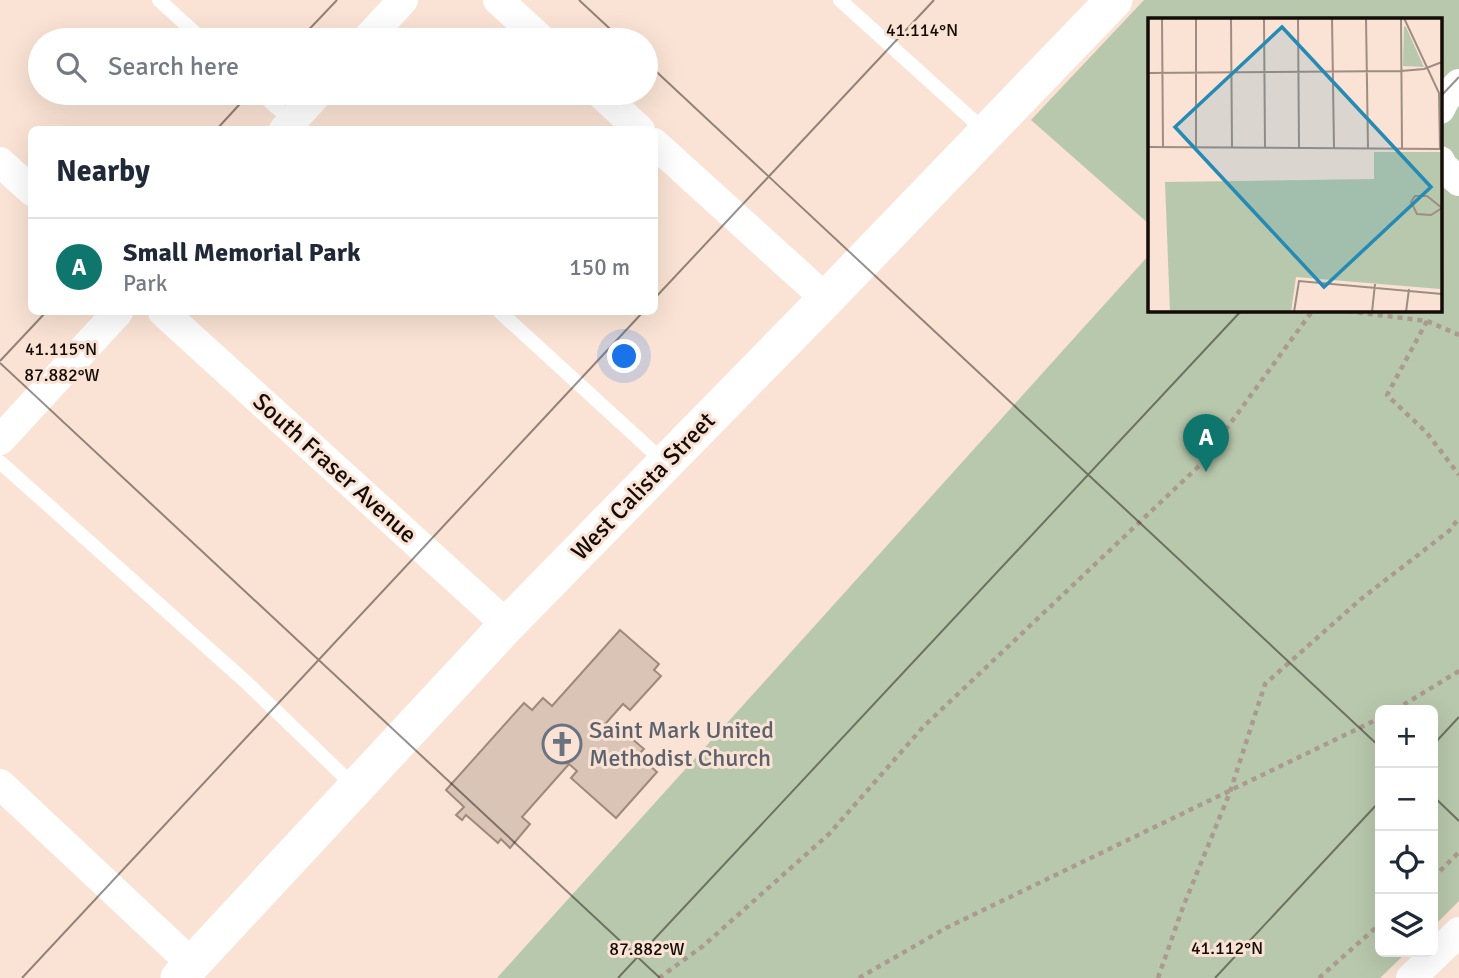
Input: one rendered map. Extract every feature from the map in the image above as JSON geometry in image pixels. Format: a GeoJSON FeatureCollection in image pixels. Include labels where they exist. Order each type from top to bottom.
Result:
{"type":"FeatureCollection","features":[{"type":"Feature","properties":{"kind":"street"},"geometry":{"type":"LineString","coordinates":[[377,28],[403,0]]}},
{"type":"Feature","properties":{"kind":"street"},"geometry":{"type":"LineString","coordinates":[[498,0],[529,28]]}},
{"type":"Feature","properties":{"kind":"street","name":"West Calista Street"},"geometry":{"type":"LineString","coordinates":[[185,971],[507,625],[1114,0]]}},
{"type":"Feature","properties":{"kind":"street"},"geometry":{"type":"LineString","coordinates":[[1442,106],[1459,84]]}},
{"type":"Feature","properties":{"kind":"street"},"geometry":{"type":"LineString","coordinates":[[293,126],[309,105]]}},
{"type":"Feature","properties":{"kind":"street"},"geometry":{"type":"LineString","coordinates":[[613,105],[636,126]]}},
{"type":"Feature","properties":{"kind":"street"},"geometry":{"type":"LineString","coordinates":[[658,147],[826,299]]}},
{"type":"Feature","properties":{"kind":"street"},"geometry":{"type":"LineString","coordinates":[[0,162],[28,187]]}},
{"type":"Feature","properties":{"kind":"street"},"geometry":{"type":"LineString","coordinates":[[1442,165],[1459,181]]}},
{"type":"Feature","properties":{"kind":"street"},"geometry":{"type":"LineString","coordinates":[[0,440],[115,315]]}},
{"type":"Feature","properties":{"kind":"street","name":"South Fraser Avenue"},"geometry":{"type":"LineString","coordinates":[[166,315],[507,625]]}},
{"type":"Feature","properties":{"kind":"street"},"geometry":{"type":"LineString","coordinates":[[0,784],[185,971]]}},
{"type":"Feature","properties":{"kind":"street"},"geometry":{"type":"LineString","coordinates":[[1411,978],[1459,932]]}},
{"type":"Feature","properties":{"kind":"lane"},"geometry":{"type":"LineString","coordinates":[[159,0],[190,28]]}},
{"type":"Feature","properties":{"kind":"lane"},"geometry":{"type":"LineString","coordinates":[[840,0],[986,132]]}},
{"type":"Feature","properties":{"kind":"lane"},"geometry":{"type":"LineString","coordinates":[[271,105],[291,126]]}},
{"type":"Feature","properties":{"kind":"lane"},"geometry":{"type":"LineString","coordinates":[[503,315],[666,463]]}},
{"type":"Feature","properties":{"kind":"lane"},"geometry":{"type":"LineString","coordinates":[[0,462],[247,683],[356,788]]}},
{"type":"Feature","properties":{"kind":"path"},"geometry":{"type":"LineString","coordinates":[[659,978],[703,946],[829,834],[924,726],[1200,465],[1312,312]]}},
{"type":"Feature","properties":{"kind":"path"},"geometry":{"type":"LineString","coordinates":[[1354,312],[1427,321],[1459,335]]}},
{"type":"Feature","properties":{"kind":"path"},"geometry":{"type":"LineString","coordinates":[[1427,321],[1387,395],[1427,433],[1459,475]]}},
{"type":"Feature","properties":{"kind":"path"},"geometry":{"type":"LineString","coordinates":[[1158,978],[1183,907],[1230,792],[1265,684],[1362,599],[1449,531],[1459,518]]}},
{"type":"Feature","properties":{"kind":"path"},"geometry":{"type":"LineString","coordinates":[[1403,705],[1459,671]]}},
{"type":"Feature","properties":{"kind":"path"},"geometry":{"type":"LineString","coordinates":[[859,978],[946,928],[1375,720]]}},
{"type":"Feature","properties":{"kind":"path"},"geometry":{"type":"LineString","coordinates":[[1438,873],[1459,852]]}},
{"type":"Feature","properties":{"kind":"path"},"geometry":{"type":"LineString","coordinates":[[1319,978],[1375,928]]}},
{"type":"Feature","properties":{"kind":"green space"},"geometry":{"type":"Polygon","coordinates":[[[1144,0],[1459,0],[1459,901],[1438,922],[1438,705],[1375,705],[1375,957],[1402,957],[1380,978],[497,978],[1148,256],[1148,312],[1442,312],[1442,18],[1148,18],[1148,223],[1031,120],[1144,0]]]}},
{"type":"Feature","properties":{"kind":"building","name":"Saint Mark United Methodist Church"},"geometry":{"type":"Polygon","coordinates":[[[620,630],[659,664],[654,670],[661,676],[630,710],[623,704],[599,731],[604,735],[610,729],[620,738],[624,732],[644,749],[638,755],[657,772],[616,818],[571,778],[577,771],[569,764],[522,817],[530,824],[510,848],[501,839],[498,843],[466,815],[462,820],[456,815],[464,807],[446,790],[524,703],[532,710],[543,698],[552,706],[620,630]]]}},
{"type":"Feature","properties":{"kind":"place","name":"Small Memorial Park"},"geometry":{"type":"Point","coordinates":[1206,472]}},
{"type":"Feature","properties":{"kind":"place","name":"Saint Mark United Methodist Church"},"geometry":{"type":"Point","coordinates":[562,744]}}]}
